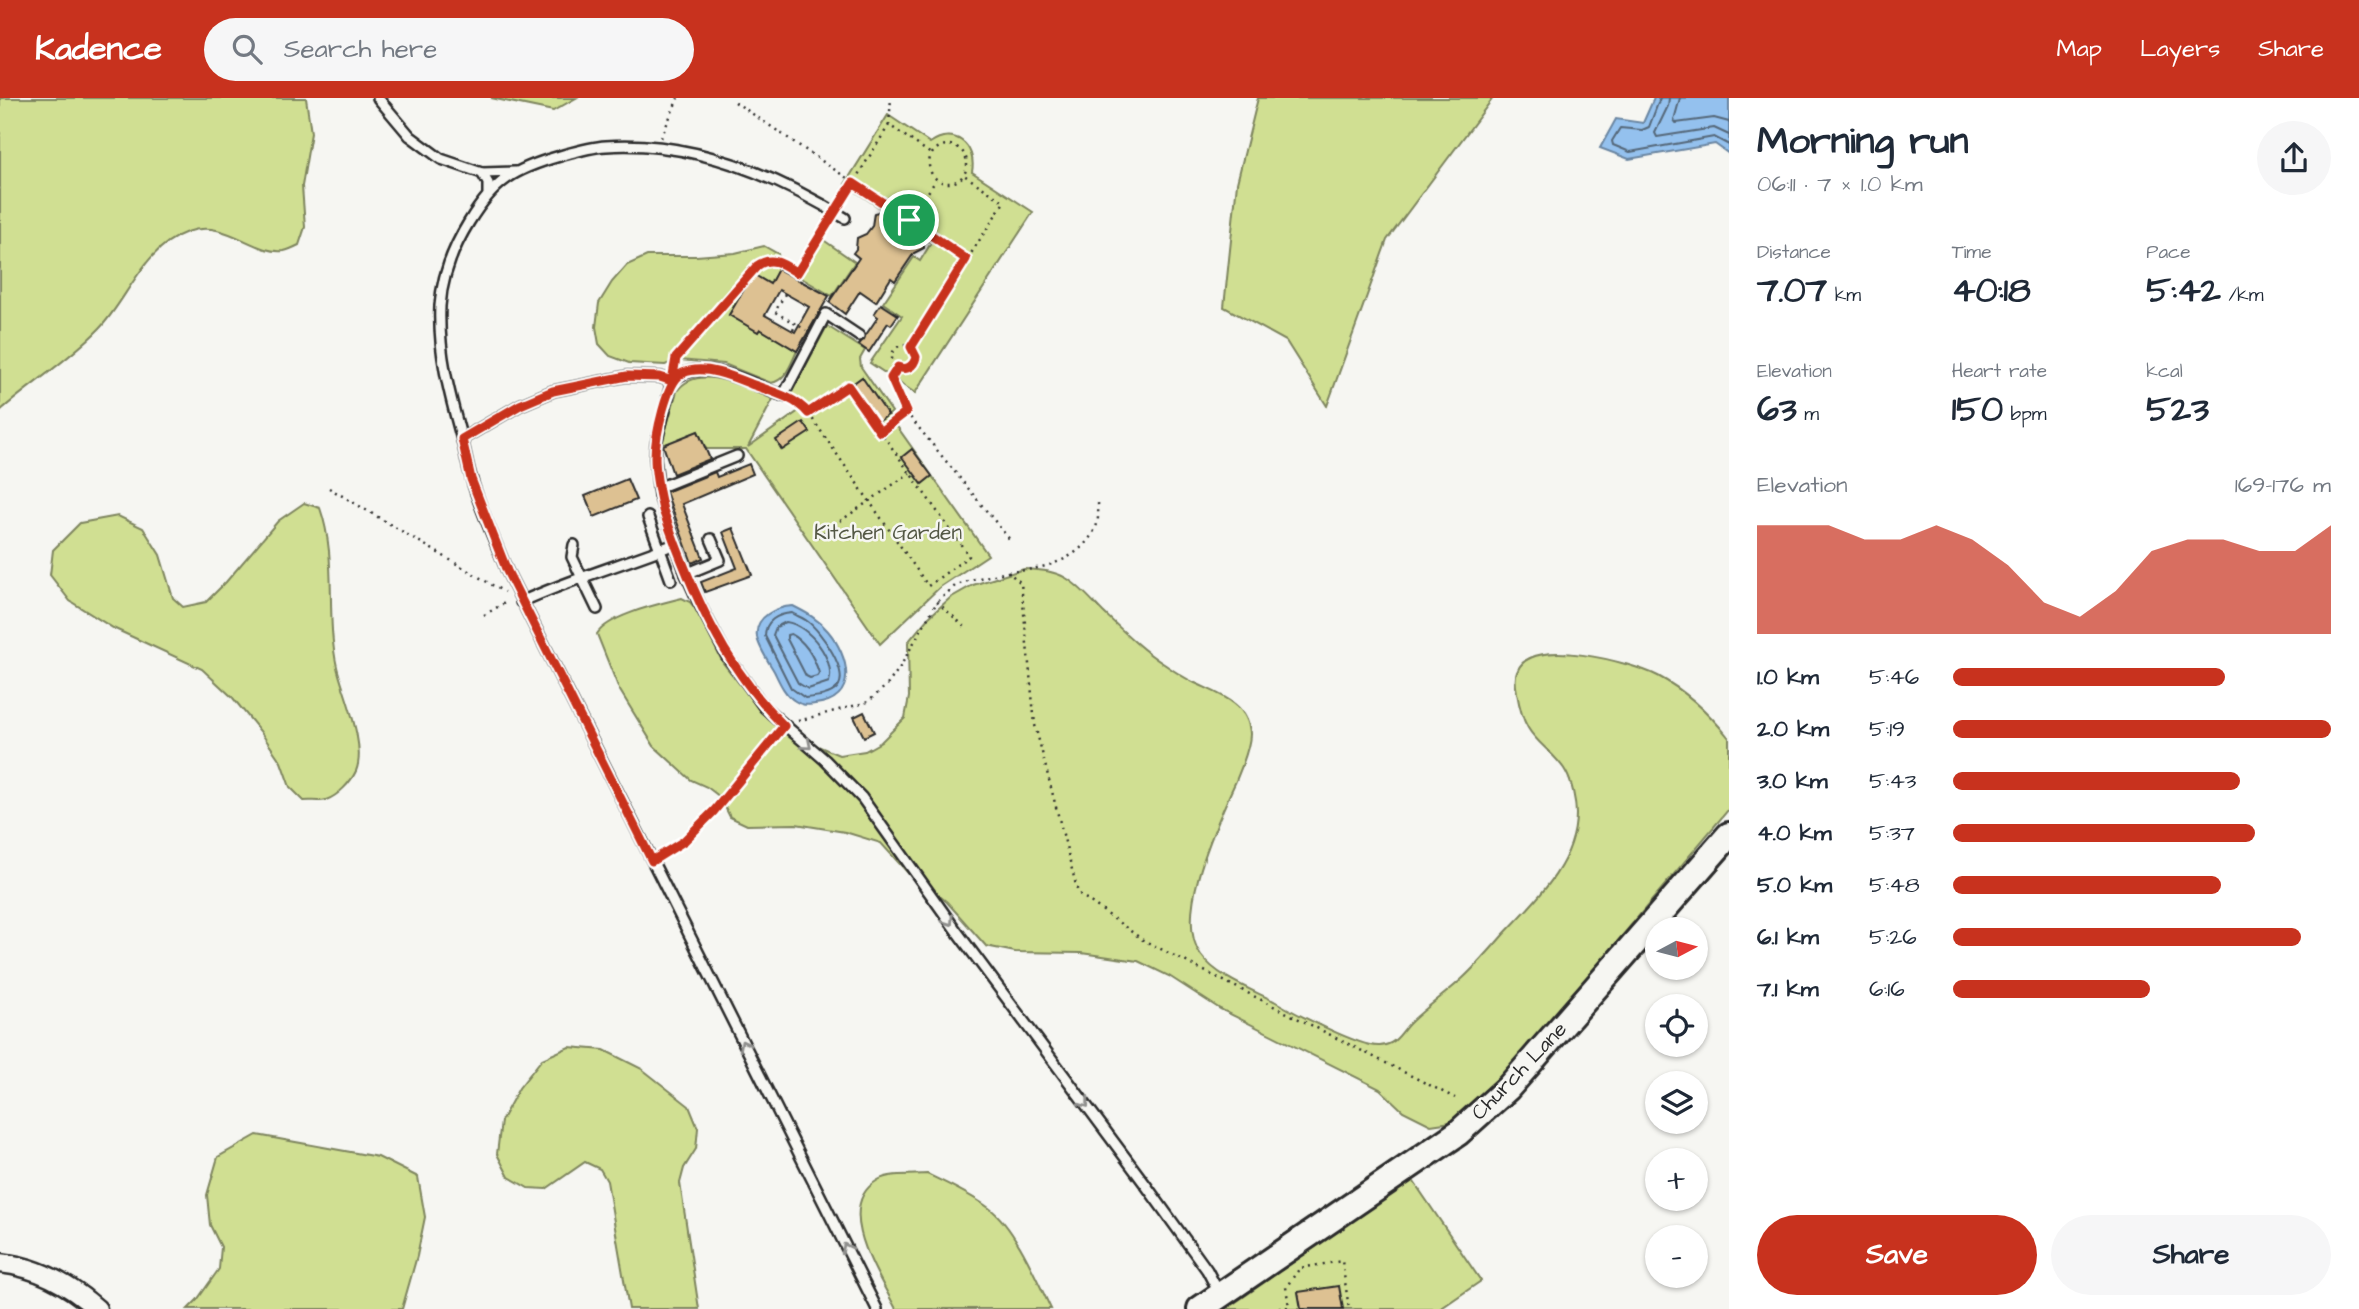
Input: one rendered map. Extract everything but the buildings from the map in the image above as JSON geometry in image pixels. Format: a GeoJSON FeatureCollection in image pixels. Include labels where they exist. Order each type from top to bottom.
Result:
{"type":"FeatureCollection","features":[{"type":"Feature","properties":{"kind":"street","name":"Church Lane"},"geometry":{"type":"LineString","coordinates":[[1200,1309],[1458,1133],[1508,1088],[1729,835]]}},
{"type":"Feature","properties":{"kind":"street"},"geometry":{"type":"LineString","coordinates":[[0,1263],[33,1269],[58,1280],[97,1309]]}},
{"type":"Feature","properties":{"kind":"lane"},"geometry":{"type":"LineString","coordinates":[[378,98],[410,136],[441,159],[482,173],[515,172]]}},
{"type":"Feature","properties":{"kind":"lane"},"geometry":{"type":"LineString","coordinates":[[845,218],[793,187],[692,153],[658,148],[604,146],[542,161],[515,172],[488,193],[459,237],[452,253],[446,269],[440,304],[446,380],[471,479],[521,602],[877,1309]]}},
{"type":"Feature","properties":{"kind":"lane"},"geometry":{"type":"LineString","coordinates":[[482,173],[488,183],[488,193]]}},
{"type":"Feature","properties":{"kind":"lane"},"geometry":{"type":"LineString","coordinates":[[859,336],[826,314],[783,396],[719,372],[690,371],[672,381],[656,444],[658,488],[686,574],[727,656],[758,699],[862,798],[958,933],[1145,1184],[1207,1270],[1220,1294]]}},
{"type":"Feature","properties":{"kind":"lane"},"geometry":{"type":"LineString","coordinates":[[462,439],[520,405],[553,391],[627,376],[652,376],[672,381]]}},
{"type":"Feature","properties":{"kind":"lane"},"geometry":{"type":"LineString","coordinates":[[658,488],[737,456]]}},
{"type":"Feature","properties":{"kind":"lane"},"geometry":{"type":"LineString","coordinates":[[648,517],[670,580]]}},
{"type":"Feature","properties":{"kind":"lane"},"geometry":{"type":"LineString","coordinates":[[686,574],[720,560],[711,539]]}},
{"type":"Feature","properties":{"kind":"lane"},"geometry":{"type":"LineString","coordinates":[[521,602],[557,585],[582,579],[675,544]]}},
{"type":"Feature","properties":{"kind":"lane"},"geometry":{"type":"LineString","coordinates":[[575,545],[572,557],[597,609]]}},
{"type":"Feature","properties":{"kind":"path"},"geometry":{"type":"LineString","coordinates":[[658,148],[678,98]]}},
{"type":"Feature","properties":{"kind":"path"},"geometry":{"type":"LineString","coordinates":[[672,381],[676,358],[757,266],[765,261],[776,260],[796,274],[889,125],[891,98]]}},
{"type":"Feature","properties":{"kind":"path"},"geometry":{"type":"LineString","coordinates":[[735,102],[966,259]]}},
{"type":"Feature","properties":{"kind":"path"},"geometry":{"type":"LineString","coordinates":[[889,125],[931,154]]}},
{"type":"Feature","properties":{"kind":"path"},"geometry":{"type":"LineString","coordinates":[[945,145],[958,148],[967,163],[964,175],[959,180],[948,183],[936,180],[929,169],[931,154],[945,145]]}},
{"type":"Feature","properties":{"kind":"path"},"geometry":{"type":"LineString","coordinates":[[911,347],[1004,202],[964,175]]}},
{"type":"Feature","properties":{"kind":"path"},"geometry":{"type":"LineString","coordinates":[[909,220],[936,180]]}},
{"type":"Feature","properties":{"kind":"path"},"geometry":{"type":"LineString","coordinates":[[785,294],[775,312],[815,335]]}},
{"type":"Feature","properties":{"kind":"path"},"geometry":{"type":"LineString","coordinates":[[793,330],[796,324]]}},
{"type":"Feature","properties":{"kind":"path"},"geometry":{"type":"LineString","coordinates":[[904,345],[911,347],[916,357],[913,365],[898,367],[892,358],[894,351],[904,345]]}},
{"type":"Feature","properties":{"kind":"path"},"geometry":{"type":"LineString","coordinates":[[898,367],[891,378],[906,412],[1011,541]]}},
{"type":"Feature","properties":{"kind":"path"},"geometry":{"type":"LineString","coordinates":[[783,396],[808,413],[928,586],[969,556],[848,386],[808,413]]}},
{"type":"Feature","properties":{"kind":"path"},"geometry":{"type":"LineString","coordinates":[[880,432],[906,412]]}},
{"type":"Feature","properties":{"kind":"path"},"geometry":{"type":"LineString","coordinates":[[817,537],[909,473]]}},
{"type":"Feature","properties":{"kind":"path"},"geometry":{"type":"LineString","coordinates":[[329,488],[514,598],[484,615]]}},
{"type":"Feature","properties":{"kind":"path"},"geometry":{"type":"LineString","coordinates":[[652,861],[684,841],[714,811],[784,726],[868,702],[888,684],[937,601],[955,586],[970,580],[1044,567],[1069,558],[1084,547],[1097,525],[1098,500]]}},
{"type":"Feature","properties":{"kind":"path"},"geometry":{"type":"LineString","coordinates":[[1008,572],[1021,583],[1035,724],[1078,893],[1143,940],[1455,1098]]}},
{"type":"Feature","properties":{"kind":"path"},"geometry":{"type":"LineString","coordinates":[[937,601],[965,627]]}},
{"type":"Feature","properties":{"kind":"path"},"geometry":{"type":"LineString","coordinates":[[1272,1309],[1289,1307],[1286,1287],[1300,1269],[1342,1261],[1349,1309]]}},
{"type":"Feature","properties":{"kind":"green space"},"geometry":{"type":"Polygon","coordinates":[[[0,98],[306,98],[311,133],[302,186],[305,227],[299,245],[284,251],[273,251],[227,233],[201,229],[187,232],[172,240],[147,262],[99,329],[0,411],[0,98]]]}},
{"type":"Feature","properties":{"kind":"green space"},"geometry":{"type":"Polygon","coordinates":[[[491,98],[576,98],[553,111],[491,98]]]}},
{"type":"Feature","properties":{"kind":"green space"},"geometry":{"type":"Polygon","coordinates":[[[1258,98],[1493,98],[1387,240],[1327,406],[1286,341],[1224,307],[1237,183],[1258,98]]]}},
{"type":"Feature","properties":{"kind":"green space"},"geometry":{"type":"Polygon","coordinates":[[[888,115],[930,143],[947,137],[962,141],[971,154],[972,172],[1033,212],[915,393],[870,363],[902,316],[883,303],[914,257],[920,261],[931,243],[845,184],[888,115]]]}},
{"type":"Feature","properties":{"kind":"green space"},"geometry":{"type":"Polygon","coordinates":[[[822,239],[855,262],[832,296],[798,276],[822,239]]]}},
{"type":"Feature","properties":{"kind":"green space"},"geometry":{"type":"Polygon","coordinates":[[[764,246],[778,254],[779,266],[776,273],[770,284],[753,274],[729,315],[758,332],[760,329],[797,351],[787,371],[776,382],[771,383],[724,364],[679,360],[665,365],[629,363],[610,356],[599,344],[596,327],[599,303],[627,265],[647,256],[735,253],[764,246]]]}},
{"type":"Feature","properties":{"kind":"green space","name":"Kitchen Garden"},"geometry":{"type":"Polygon","coordinates":[[[827,326],[865,350],[860,359],[861,367],[892,412],[889,415],[988,555],[940,587],[880,644],[746,449],[706,449],[698,431],[661,446],[677,391],[686,382],[698,378],[723,380],[773,399],[748,447],[807,405],[790,395],[827,326]]]}},
{"type":"Feature","properties":{"kind":"green space"},"geometry":{"type":"Polygon","coordinates":[[[304,503],[320,508],[325,527],[329,547],[332,627],[337,667],[359,747],[359,760],[351,780],[335,795],[321,801],[304,801],[290,787],[281,762],[260,731],[233,698],[202,669],[113,628],[70,601],[50,575],[53,550],[80,523],[118,516],[143,528],[160,555],[173,598],[183,607],[206,602],[278,521],[304,503]]]}},
{"type":"Feature","properties":{"kind":"green space"},"geometry":{"type":"Polygon","coordinates":[[[1024,569],[1051,572],[1071,581],[1148,652],[1183,677],[1231,701],[1244,714],[1250,734],[1248,748],[1199,876],[1192,920],[1194,939],[1201,955],[1225,976],[1343,1036],[1380,1046],[1396,1040],[1413,1020],[1468,973],[1540,895],[1561,866],[1574,832],[1576,814],[1573,792],[1568,776],[1558,760],[1532,734],[1522,716],[1515,680],[1525,661],[1541,655],[1560,653],[1606,659],[1658,676],[1688,696],[1729,738],[1729,809],[1503,1077],[1451,1122],[1431,1125],[1403,1111],[1380,1089],[1220,1009],[1169,976],[1138,961],[1081,953],[1015,952],[986,946],[947,902],[915,881],[881,843],[845,832],[796,824],[747,825],[730,817],[720,797],[691,780],[654,746],[619,689],[597,634],[612,621],[635,611],[682,598],[690,602],[723,663],[767,718],[791,738],[839,755],[865,751],[881,742],[905,718],[909,697],[908,642],[928,618],[950,598],[973,585],[1024,569]]]}},
{"type":"Feature","properties":{"kind":"green space"},"geometry":{"type":"Polygon","coordinates":[[[569,1047],[604,1050],[642,1069],[689,1106],[698,1128],[696,1149],[684,1168],[680,1183],[699,1309],[629,1309],[607,1181],[600,1169],[585,1162],[546,1189],[528,1188],[509,1177],[497,1154],[501,1121],[519,1088],[542,1059],[569,1047]]]}},
{"type":"Feature","properties":{"kind":"green space"},"geometry":{"type":"Polygon","coordinates":[[[257,1135],[378,1157],[418,1177],[425,1217],[402,1309],[188,1309],[219,1269],[221,1247],[210,1225],[207,1195],[218,1157],[257,1135]]]}},
{"type":"Feature","properties":{"kind":"green space"},"geometry":{"type":"Polygon","coordinates":[[[927,1174],[974,1198],[999,1217],[1024,1255],[1051,1309],[896,1309],[864,1243],[859,1224],[859,1207],[865,1192],[878,1180],[895,1175],[927,1174]]]}},
{"type":"Feature","properties":{"kind":"green space"},"geometry":{"type":"Polygon","coordinates":[[[1412,1179],[1481,1281],[1440,1309],[1226,1309],[1412,1179]]]}},
{"type":"Feature","properties":{"kind":"water"},"geometry":{"type":"Polygon","coordinates":[[[1654,98],[1729,98],[1729,154],[1715,144],[1629,159],[1600,148],[1616,119],[1643,123],[1654,98]]]}},
{"type":"Feature","properties":{"kind":"water"},"geometry":{"type":"Polygon","coordinates":[[[793,606],[824,627],[841,652],[846,675],[844,685],[839,694],[829,700],[805,705],[791,698],[760,646],[757,630],[763,618],[780,608],[793,606]]]}},
{"type":"Feature","properties":{"kind":"route"},"geometry":{"type":"LineString","coordinates":[[909,220],[853,183],[797,273],[776,260],[765,261],[757,266],[676,358],[672,381],[644,375],[627,376],[553,391],[520,405],[462,439],[471,479],[507,571],[652,861],[684,841],[714,811],[784,726],[746,684],[727,656],[686,574],[663,510],[655,458],[660,424],[672,381],[690,371],[719,372],[783,396],[808,413],[848,386],[880,432],[906,412],[891,378],[898,367],[902,369],[913,365],[916,357],[911,347],[966,259],[909,220]]}}]}
